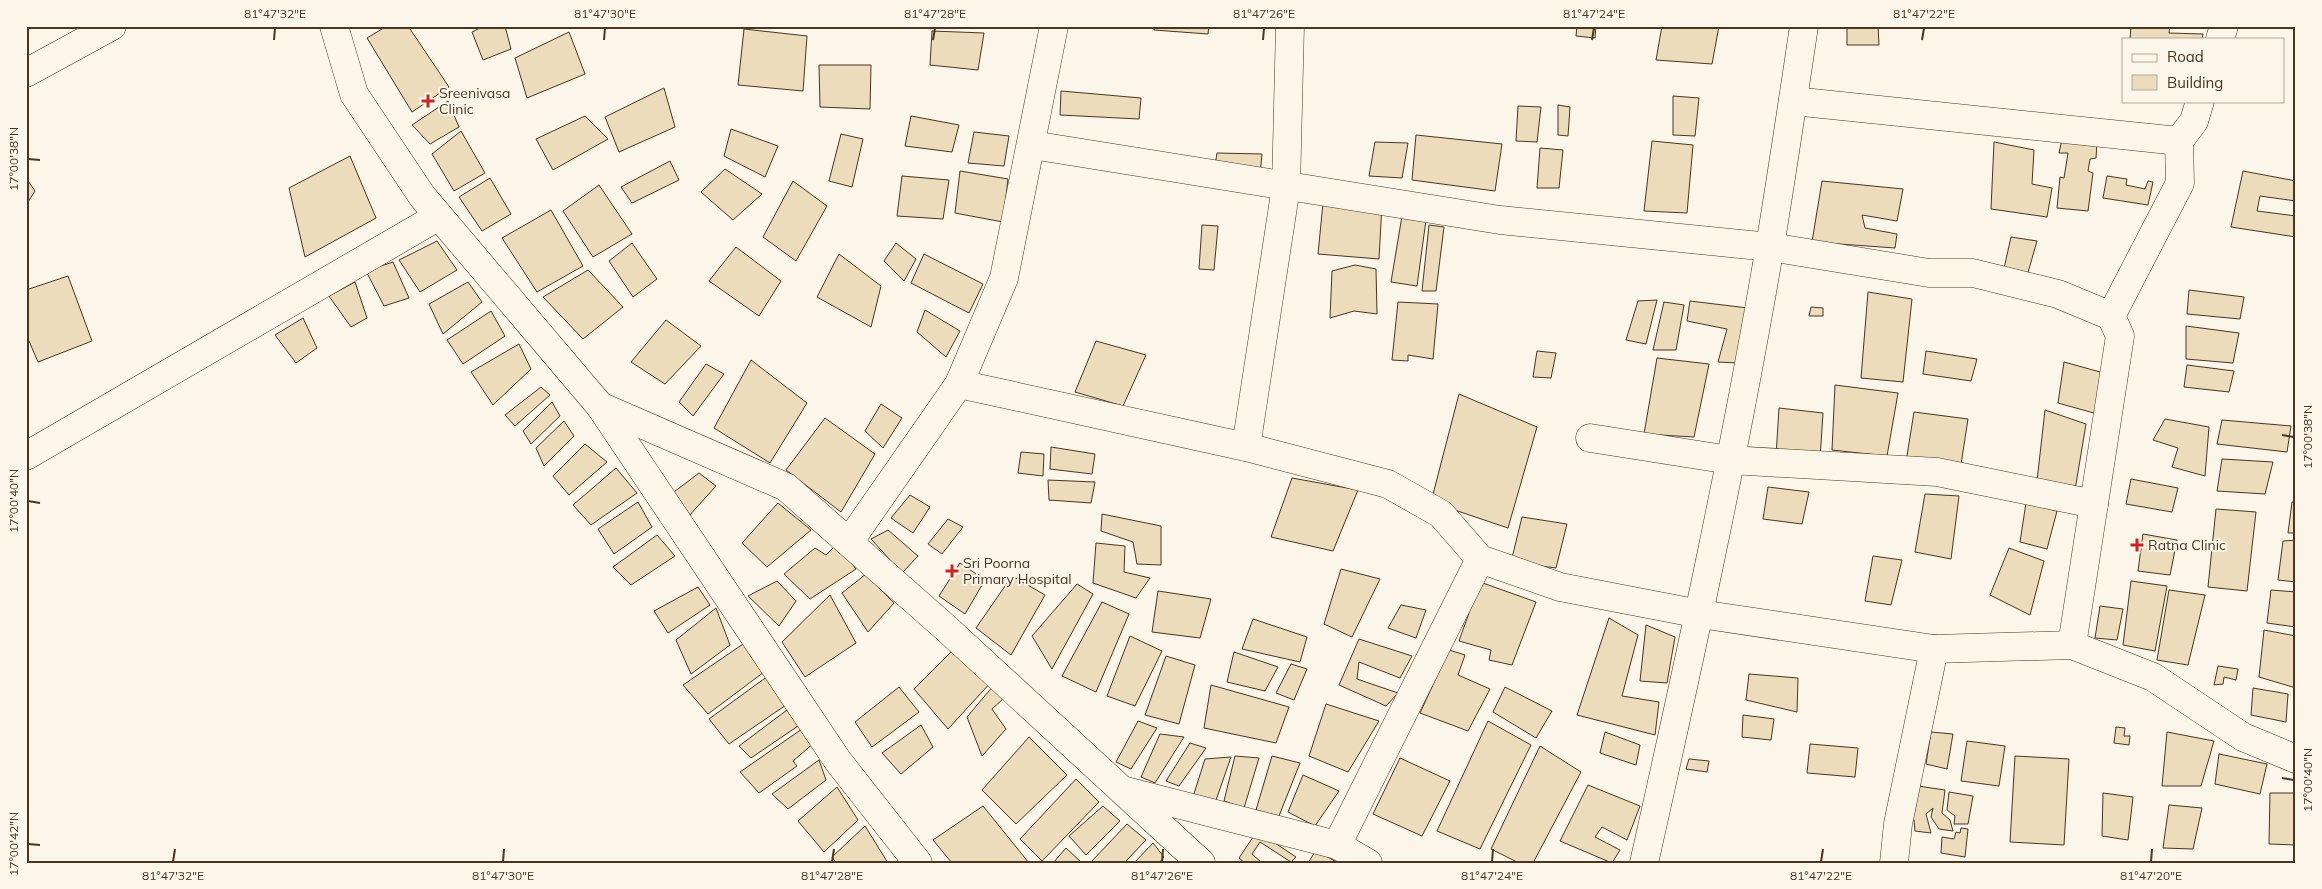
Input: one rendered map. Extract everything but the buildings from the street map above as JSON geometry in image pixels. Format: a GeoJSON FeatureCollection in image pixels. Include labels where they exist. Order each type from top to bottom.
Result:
{"type":"FeatureCollection","features":[{"type":"Feature","properties":{"kind":"street"},"geometry":{"type":"LineString","coordinates":[[26,73],[112,26]]}},
{"type":"Feature","properties":{"kind":"street"},"geometry":{"type":"LineString","coordinates":[[334,26],[354,94],[422,196],[600,406],[838,761],[918,863]]}},
{"type":"Feature","properties":{"kind":"street"},"geometry":{"type":"LineString","coordinates":[[849,542],[959,384],[1004,278],[1032,145],[1054,26]]}},
{"type":"Feature","properties":{"kind":"street"},"geometry":{"type":"LineString","coordinates":[[1246,447],[1286,187],[1290,26]]}},
{"type":"Feature","properties":{"kind":"street"},"geometry":{"type":"LineString","coordinates":[[1644,863],[1700,614],[1730,460],[1770,247],[1804,26]]}},
{"type":"Feature","properties":{"kind":"street"},"geometry":{"type":"LineString","coordinates":[[2220,38],[2224,26]]}},
{"type":"Feature","properties":{"kind":"street"},"geometry":{"type":"LineString","coordinates":[[1793,100],[2179,141]]}},
{"type":"Feature","properties":{"kind":"street"},"geometry":{"type":"LineString","coordinates":[[2111,316],[2180,183],[2179,141],[2194,121],[2200,102]]}},
{"type":"Feature","properties":{"kind":"street"},"geometry":{"type":"LineString","coordinates":[[1032,145],[1500,220],[1770,247],[1929,273],[1973,273],[2058,294],[2111,316],[2120,336],[2072,645]]}},
{"type":"Feature","properties":{"kind":"street"},"geometry":{"type":"LineString","coordinates":[[26,456],[439,216]]}},
{"type":"Feature","properties":{"kind":"street"},"geometry":{"type":"LineString","coordinates":[[959,384],[1246,447],[1388,484],[1441,514],[1480,558],[1560,588],[1700,614],[1934,650],[2072,645],[2153,677],[2243,737],[2296,759]]}},
{"type":"Feature","properties":{"kind":"street"},"geometry":{"type":"LineString","coordinates":[[600,406],[786,487],[947,629],[1201,863]]}},
{"type":"Feature","properties":{"kind":"street"},"geometry":{"type":"LineString","coordinates":[[1590,438],[1730,460],[1938,472],[2094,504]]}},
{"type":"Feature","properties":{"kind":"street"},"geometry":{"type":"LineString","coordinates":[[1337,845],[1480,558]]}},
{"type":"Feature","properties":{"kind":"street"},"geometry":{"type":"LineString","coordinates":[[1894,863],[1898,824],[1934,650]]}},
{"type":"Feature","properties":{"kind":"street"},"geometry":{"type":"LineString","coordinates":[[1122,790],[1337,845],[1368,863]]}},
{"type":"Feature","properties":{"kind":"place","name":"Sreenivasa Clinic"},"geometry":{"type":"Point","coordinates":[428,101]}},
{"type":"Feature","properties":{"kind":"place","name":"Ratna Clinic"},"geometry":{"type":"Point","coordinates":[2137,545]}},
{"type":"Feature","properties":{"kind":"place","name":"Sri Poorna Primary Hospital"},"geometry":{"type":"Point","coordinates":[952,571]}}]}
